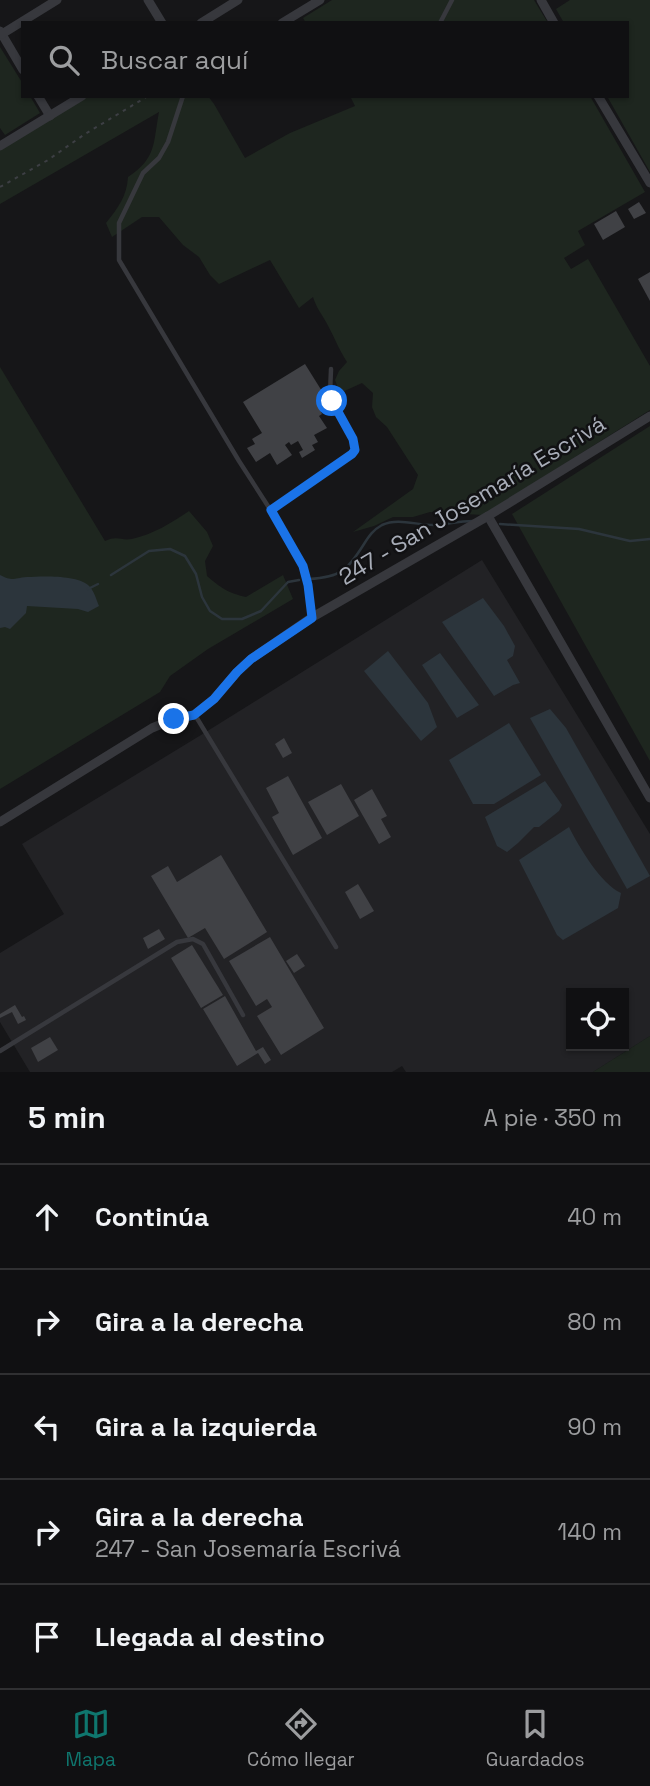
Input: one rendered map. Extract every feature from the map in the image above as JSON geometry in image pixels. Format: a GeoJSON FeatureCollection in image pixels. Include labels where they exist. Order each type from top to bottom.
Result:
{"type":"FeatureCollection","features":[{"type":"Feature","properties":{"kind":"street"},"geometry":{"type":"LineString","coordinates":[[21,67],[1,32],[57,0]]}},
{"type":"Feature","properties":{"kind":"street"},"geometry":{"type":"LineString","coordinates":[[148,0],[161,21]]}},
{"type":"Feature","properties":{"kind":"street"},"geometry":{"type":"LineString","coordinates":[[204,21],[238,0]]}},
{"type":"Feature","properties":{"kind":"street"},"geometry":{"type":"LineString","coordinates":[[285,21],[320,0]]}},
{"type":"Feature","properties":{"kind":"street"},"geometry":{"type":"LineString","coordinates":[[541,0],[553,21]]}},
{"type":"Feature","properties":{"kind":"street"},"geometry":{"type":"LineString","coordinates":[[39,98],[50,116]]}},
{"type":"Feature","properties":{"kind":"street"},"geometry":{"type":"LineString","coordinates":[[1,143],[79,98]]}},
{"type":"Feature","properties":{"kind":"street"},"geometry":{"type":"LineString","coordinates":[[599,98],[650,183]]}},
{"type":"Feature","properties":{"kind":"street","name":"247 - San Josemaría Escrivá"},"geometry":{"type":"LineString","coordinates":[[0,822],[152,728],[194,715],[214,699],[251,659],[312,618],[488,516],[650,416]]}},
{"type":"Feature","properties":{"kind":"street"},"geometry":{"type":"LineString","coordinates":[[488,516],[650,798]]}},
{"type":"Feature","properties":{"kind":"lane"},"geometry":{"type":"LineString","coordinates":[[440,21],[452,0]]}},
{"type":"Feature","properties":{"kind":"lane"},"geometry":{"type":"LineString","coordinates":[[182,98],[168,142],[159,158],[143,173],[119,223],[119,260],[303,566],[312,618]]}},
{"type":"Feature","properties":{"kind":"lane"},"geometry":{"type":"LineString","coordinates":[[271,510],[355,450],[353,439],[332,401],[331,369]]}},
{"type":"Feature","properties":{"kind":"lane"},"geometry":{"type":"LineString","coordinates":[[194,715],[336,947]]}},
{"type":"Feature","properties":{"kind":"lane"},"geometry":{"type":"LineString","coordinates":[[0,1051],[177,942],[192,939],[203,944],[243,1015]]}},
{"type":"Feature","properties":{"kind":"path"},"geometry":{"type":"LineString","coordinates":[[0,187],[48,160],[145,98]]}},
{"type":"Feature","properties":{"kind":"shaded area"},"geometry":{"type":"Polygon","coordinates":[[[332,0],[534,0],[547,21],[305,21],[303,18],[332,0]]]}},
{"type":"Feature","properties":{"kind":"shaded area"},"geometry":{"type":"Polygon","coordinates":[[[570,0],[650,0],[650,172],[608,98],[629,98],[629,21],[563,21],[556,9],[570,0]]]}},
{"type":"Feature","properties":{"kind":"shaded area"},"geometry":{"type":"Polygon","coordinates":[[[0,47],[21,81],[21,98],[31,98],[40,113],[5,135],[0,128],[0,47]]]}},
{"type":"Feature","properties":{"kind":"shaded area"},"geometry":{"type":"Polygon","coordinates":[[[85,98],[210,98],[245,158],[290,133],[355,106],[351,98],[591,98],[645,192],[578,231],[585,245],[564,258],[571,269],[588,259],[650,366],[650,410],[483,515],[430,512],[413,517],[393,517],[353,532],[413,489],[418,475],[387,427],[376,417],[372,407],[373,393],[362,383],[340,393],[335,380],[347,362],[313,297],[299,308],[270,260],[219,284],[199,257],[183,245],[159,217],[142,217],[112,237],[106,223],[121,202],[128,177],[149,156],[159,112],[0,204],[0,150],[85,98]]]}},
{"type":"Feature","properties":{"kind":"shaded area"},"geometry":{"type":"Polygon","coordinates":[[[0,367],[105,541],[113,538],[132,539],[148,534],[189,511],[207,532],[213,546],[205,561],[207,576],[216,584],[246,597],[283,575],[293,599],[208,649],[170,676],[160,692],[0,789],[0,367]]]}},
{"type":"Feature","properties":{"kind":"shaded area"},"geometry":{"type":"Polygon","coordinates":[[[650,426],[650,761],[512,514],[650,426]]]}},
{"type":"Feature","properties":{"kind":"shaded area"},"geometry":{"type":"Polygon","coordinates":[[[482,560],[650,834],[650,1036],[629,1049],[629,988],[566,988],[566,1051],[626,1051],[593,1072],[406,1072],[402,1066],[392,1072],[30,1072],[0,1022],[0,953],[64,914],[22,844],[482,560]]]}},
{"type":"Feature","properties":{"kind":"shaded area"},"geometry":{"type":"Polygon","coordinates":[[[0,575],[11,579],[50,576],[76,579],[90,587],[99,606],[88,612],[27,606],[26,613],[10,629],[0,628],[0,575]]]}},
{"type":"Feature","properties":{"kind":"shaded area"},"geometry":{"type":"Polygon","coordinates":[[[483,598],[515,646],[513,656],[507,660],[520,683],[494,696],[442,622],[483,598]]]}},
{"type":"Feature","properties":{"kind":"shaded area"},"geometry":{"type":"Polygon","coordinates":[[[388,651],[428,703],[437,727],[421,741],[364,671],[388,651]]]}},
{"type":"Feature","properties":{"kind":"shaded area"},"geometry":{"type":"Polygon","coordinates":[[[440,653],[479,705],[457,718],[422,665],[440,653]]]}},
{"type":"Feature","properties":{"kind":"shaded area"},"geometry":{"type":"Polygon","coordinates":[[[550,709],[566,728],[650,876],[627,889],[530,718],[550,709]]]}},
{"type":"Feature","properties":{"kind":"shaded area"},"geometry":{"type":"Polygon","coordinates":[[[509,723],[541,775],[494,804],[473,804],[449,760],[509,723]]]}},
{"type":"Feature","properties":{"kind":"shaded area"},"geometry":{"type":"Polygon","coordinates":[[[545,781],[562,805],[559,811],[539,827],[534,827],[507,852],[497,846],[485,817],[545,781]]]}},
{"type":"Feature","properties":{"kind":"shaded area"},"geometry":{"type":"Polygon","coordinates":[[[569,827],[598,873],[621,893],[618,908],[563,940],[557,935],[519,860],[569,827]]]}},
{"type":"Feature","properties":{"kind":"shaded area"},"geometry":{"type":"Polygon","coordinates":[[[650,1036],[650,1072],[593,1072],[629,1051],[650,1036]]]}},
{"type":"Feature","properties":{"kind":"building"},"geometry":{"type":"Polygon","coordinates":[[[639,202],[646,213],[634,219],[628,209],[639,202]]]}},
{"type":"Feature","properties":{"kind":"building"},"geometry":{"type":"Polygon","coordinates":[[[616,211],[625,227],[603,240],[594,224],[616,211]]]}},
{"type":"Feature","properties":{"kind":"building"},"geometry":{"type":"Polygon","coordinates":[[[650,272],[650,301],[638,279],[650,272]]]}},
{"type":"Feature","properties":{"kind":"building"},"geometry":{"type":"Polygon","coordinates":[[[305,364],[330,404],[320,410],[322,414],[319,416],[327,428],[314,435],[318,442],[312,445],[315,450],[302,458],[299,452],[303,450],[298,441],[285,445],[292,455],[277,465],[270,453],[256,462],[247,448],[255,444],[252,439],[262,433],[243,402],[305,364]]]}},
{"type":"Feature","properties":{"kind":"building"},"geometry":{"type":"Polygon","coordinates":[[[284,738],[292,753],[283,758],[275,744],[284,738]]]}},
{"type":"Feature","properties":{"kind":"building"},"geometry":{"type":"Polygon","coordinates":[[[288,776],[322,838],[293,855],[272,817],[279,813],[266,788],[288,776]]]}},
{"type":"Feature","properties":{"kind":"building"},"geometry":{"type":"Polygon","coordinates":[[[341,784],[359,816],[327,835],[308,802],[341,784]]]}},
{"type":"Feature","properties":{"kind":"building"},"geometry":{"type":"Polygon","coordinates":[[[372,789],[387,816],[381,819],[391,837],[379,844],[354,800],[372,789]]]}},
{"type":"Feature","properties":{"kind":"building"},"geometry":{"type":"Polygon","coordinates":[[[221,855],[267,932],[224,959],[205,928],[188,938],[151,876],[168,866],[177,882],[221,855]]]}},
{"type":"Feature","properties":{"kind":"building"},"geometry":{"type":"Polygon","coordinates":[[[358,884],[374,911],[360,919],[345,892],[358,884]]]}},
{"type":"Feature","properties":{"kind":"building"},"geometry":{"type":"Polygon","coordinates":[[[159,929],[165,939],[148,949],[143,938],[159,929]]]}},
{"type":"Feature","properties":{"kind":"building"},"geometry":{"type":"Polygon","coordinates":[[[270,937],[324,1028],[281,1055],[257,1016],[272,1007],[267,999],[256,1006],[229,961],[270,937]]]}},
{"type":"Feature","properties":{"kind":"building"},"geometry":{"type":"Polygon","coordinates":[[[192,945],[223,995],[201,1008],[171,958],[192,945]]]}},
{"type":"Feature","properties":{"kind":"building"},"geometry":{"type":"Polygon","coordinates":[[[297,954],[305,966],[294,973],[286,961],[297,954]]]}},
{"type":"Feature","properties":{"kind":"building"},"geometry":{"type":"Polygon","coordinates":[[[225,996],[256,1051],[263,1047],[271,1060],[265,1064],[258,1053],[237,1066],[203,1009],[225,996]]]}},
{"type":"Feature","properties":{"kind":"building"},"geometry":{"type":"Polygon","coordinates":[[[15,1005],[26,1020],[18,1024],[12,1012],[0,1018],[0,1014],[15,1005]]]}},
{"type":"Feature","properties":{"kind":"building"},"geometry":{"type":"Polygon","coordinates":[[[50,1037],[58,1050],[38,1062],[31,1048],[50,1037]]]}},
{"type":"Feature","properties":{"kind":"waterway"},"geometry":{"type":"LineString","coordinates":[[309,579],[342,571],[353,561],[372,533],[382,525],[395,522],[436,525],[473,521]]}},
{"type":"Feature","properties":{"kind":"waterway"},"geometry":{"type":"LineString","coordinates":[[500,524],[579,529],[630,541],[650,539]]}},
{"type":"Feature","properties":{"kind":"waterway"},"geometry":{"type":"LineString","coordinates":[[111,575],[149,551],[170,549],[185,556],[196,574],[202,597],[210,611],[222,619],[242,619],[261,611],[288,582],[299,580]]}},
{"type":"Feature","properties":{"kind":"waterway"},"geometry":{"type":"LineString","coordinates":[[88,589],[98,584]]}},
{"type":"Feature","properties":{"kind":"route"},"geometry":{"type":"LineString","coordinates":[[174,719],[194,715],[214,699],[251,659],[312,618],[303,566],[271,510],[355,450],[353,439],[332,401]]}}]}
